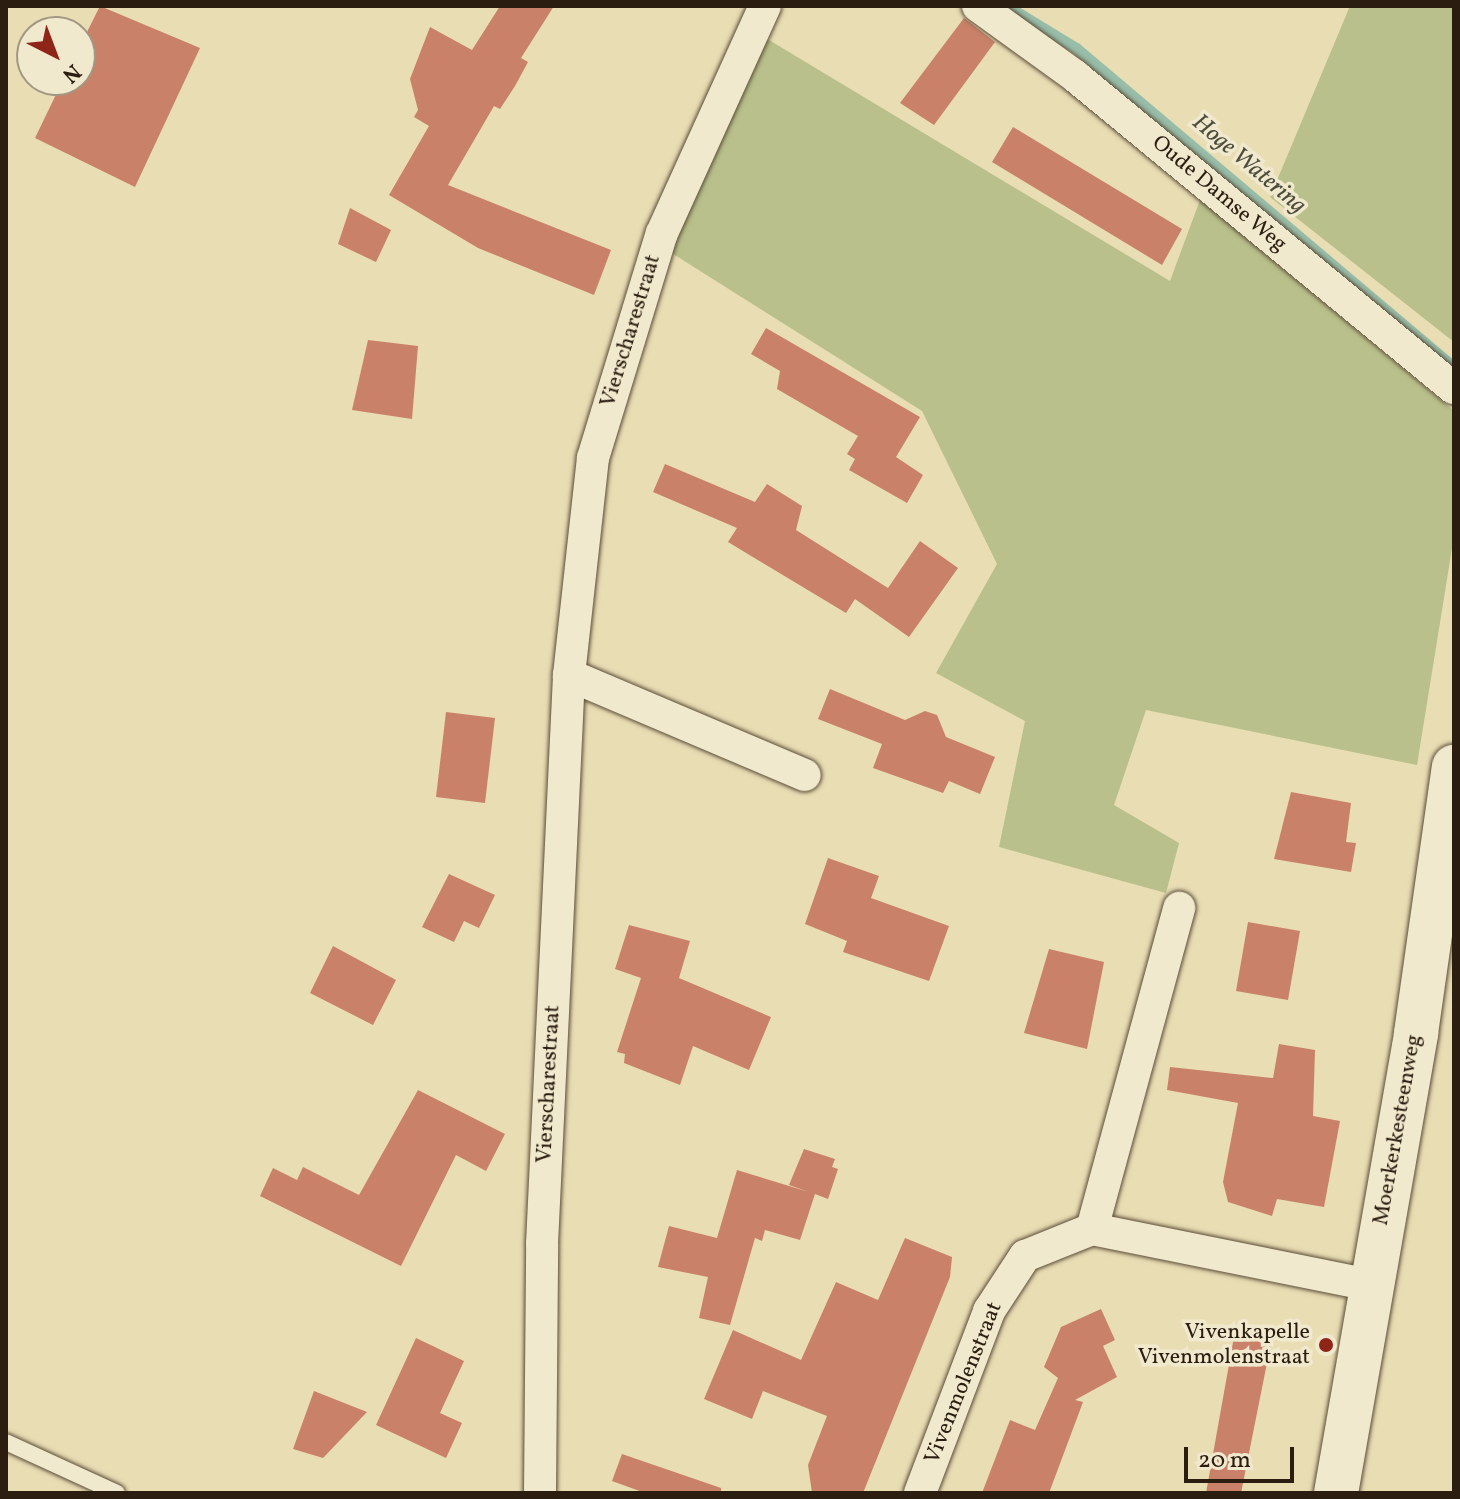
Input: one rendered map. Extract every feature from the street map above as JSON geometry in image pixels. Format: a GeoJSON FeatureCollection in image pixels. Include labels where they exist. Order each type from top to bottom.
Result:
{"type":"FeatureCollection","features":[{"type":"Feature","properties":{"kind":"street","name":"Vierscharestraat"},"geometry":{"type":"LineString","coordinates":[[540,1493],[542,1244],[569,675],[601,429],[662,233],[765,6]]}},
{"type":"Feature","properties":{"kind":"street","name":"Oude Damse Weg"},"geometry":{"type":"LineString","coordinates":[[978,6],[1100,96],[1454,388]]}},
{"type":"Feature","properties":{"kind":"street"},"geometry":{"type":"LineString","coordinates":[[569,675],[805,775]]}},
{"type":"Feature","properties":{"kind":"street","name":"Moerkerkesteenweg"},"geometry":{"type":"LineString","coordinates":[[1336,1493],[1369,1285],[1416,1033],[1454,767]]}},
{"type":"Feature","properties":{"kind":"street"},"geometry":{"type":"LineString","coordinates":[[1179,908],[1092,1229],[1369,1285]]}},
{"type":"Feature","properties":{"kind":"street","name":"Vivenmolenstraat"},"geometry":{"type":"LineString","coordinates":[[920,1493],[989,1311],[1025,1256],[1092,1229]]}},
{"type":"Feature","properties":{"kind":"lane"},"geometry":{"type":"LineString","coordinates":[[6,1442],[117,1493]]}},
{"type":"Feature","properties":{"kind":"green space"},"geometry":{"type":"Polygon","coordinates":[[[1350,6],[1454,6],[1454,342],[1270,197],[1350,6]]]}},
{"type":"Feature","properties":{"kind":"green space"},"geometry":{"type":"Polygon","coordinates":[[[764,37],[1170,281],[1200,200],[1454,411],[1454,536],[1417,765],[1146,710],[1114,805],[1179,843],[1166,893],[999,847],[1025,721],[936,673],[997,564],[922,411],[670,252],[764,37]]]}},
{"type":"Feature","properties":{"kind":"building"},"geometry":{"type":"Polygon","coordinates":[[[100,6],[200,48],[135,187],[35,138],[55,96],[96,96],[95,16],[100,6]]]}},
{"type":"Feature","properties":{"kind":"building"},"geometry":{"type":"Polygon","coordinates":[[[500,6],[554,6],[521,58],[528,62],[515,86],[500,109],[494,106],[448,185],[611,250],[594,295],[478,248],[389,195],[429,126],[414,117],[418,110],[410,79],[430,27],[472,50],[500,6]]]}},
{"type":"Feature","properties":{"kind":"building"},"geometry":{"type":"Polygon","coordinates":[[[964,18],[995,42],[934,125],[900,103],[964,18]]]}},
{"type":"Feature","properties":{"kind":"building"},"geometry":{"type":"Polygon","coordinates":[[[1013,127],[1182,229],[1162,265],[992,162],[1013,127]]]}},
{"type":"Feature","properties":{"kind":"building"},"geometry":{"type":"Polygon","coordinates":[[[350,208],[391,230],[376,262],[338,244],[350,208]]]}},
{"type":"Feature","properties":{"kind":"building"},"geometry":{"type":"Polygon","coordinates":[[[766,328],[920,417],[896,457],[923,475],[907,503],[849,470],[855,459],[847,454],[858,436],[777,389],[780,371],[751,354],[766,328]]]}},
{"type":"Feature","properties":{"kind":"building"},"geometry":{"type":"Polygon","coordinates":[[[368,340],[418,346],[412,419],[352,410],[368,340]]]}},
{"type":"Feature","properties":{"kind":"building"},"geometry":{"type":"Polygon","coordinates":[[[665,464],[755,502],[767,484],[802,506],[796,530],[888,588],[920,541],[958,568],[909,637],[855,599],[846,613],[728,542],[737,528],[653,492],[665,464]]]}},
{"type":"Feature","properties":{"kind":"building"},"geometry":{"type":"Polygon","coordinates":[[[830,689],[905,720],[925,711],[937,715],[946,737],[995,757],[980,794],[949,781],[943,793],[873,768],[882,744],[818,719],[830,689]]]}},
{"type":"Feature","properties":{"kind":"building"},"geometry":{"type":"Polygon","coordinates":[[[446,712],[495,718],[485,803],[436,797],[446,712]]]}},
{"type":"Feature","properties":{"kind":"building"},"geometry":{"type":"Polygon","coordinates":[[[1291,792],[1351,803],[1346,842],[1356,843],[1351,872],[1274,859],[1291,792]]]}},
{"type":"Feature","properties":{"kind":"building"},"geometry":{"type":"Polygon","coordinates":[[[828,858],[879,876],[871,898],[949,926],[929,981],[843,952],[847,941],[805,924],[828,858]]]}},
{"type":"Feature","properties":{"kind":"building"},"geometry":{"type":"Polygon","coordinates":[[[449,874],[495,895],[479,928],[464,921],[454,942],[422,927],[449,874]]]}},
{"type":"Feature","properties":{"kind":"building"},"geometry":{"type":"Polygon","coordinates":[[[1248,922],[1300,931],[1288,1000],[1236,991],[1248,922]]]}},
{"type":"Feature","properties":{"kind":"building"},"geometry":{"type":"Polygon","coordinates":[[[629,925],[690,941],[679,978],[771,1017],[749,1070],[693,1046],[680,1085],[624,1063],[625,1054],[617,1052],[641,978],[615,969],[629,925]]]}},
{"type":"Feature","properties":{"kind":"building"},"geometry":{"type":"Polygon","coordinates":[[[333,946],[396,980],[373,1025],[310,993],[333,946]]]}},
{"type":"Feature","properties":{"kind":"building"},"geometry":{"type":"Polygon","coordinates":[[[1049,949],[1104,962],[1087,1049],[1024,1033],[1049,949]]]}},
{"type":"Feature","properties":{"kind":"building"},"geometry":{"type":"Polygon","coordinates":[[[1279,1044],[1315,1050],[1313,1116],[1340,1121],[1324,1207],[1277,1199],[1272,1216],[1228,1202],[1223,1182],[1238,1103],[1167,1090],[1170,1067],[1273,1078],[1279,1044]]]}},
{"type":"Feature","properties":{"kind":"building"},"geometry":{"type":"Polygon","coordinates":[[[418,1090],[505,1134],[486,1171],[456,1155],[401,1266],[260,1196],[273,1168],[297,1180],[303,1167],[359,1195],[418,1090]]]}},
{"type":"Feature","properties":{"kind":"building"},"geometry":{"type":"Polygon","coordinates":[[[804,1149],[835,1159],[832,1167],[838,1169],[828,1199],[815,1194],[800,1240],[765,1230],[762,1241],[755,1238],[730,1325],[699,1318],[708,1277],[658,1267],[669,1226],[717,1238],[737,1170],[809,1192],[789,1185],[804,1149]]]}},
{"type":"Feature","properties":{"kind":"building"},"geometry":{"type":"Polygon","coordinates":[[[905,1238],[952,1257],[950,1277],[863,1493],[812,1493],[808,1465],[827,1416],[763,1391],[752,1419],[704,1399],[733,1330],[801,1360],[836,1282],[878,1300],[905,1238]]]}},
{"type":"Feature","properties":{"kind":"building"},"geometry":{"type":"Polygon","coordinates":[[[1101,1309],[1115,1340],[1103,1346],[1117,1377],[1075,1400],[1083,1402],[1049,1493],[982,1493],[1010,1420],[1035,1430],[1058,1378],[1044,1367],[1061,1327],[1101,1309]]]}},
{"type":"Feature","properties":{"kind":"building"},"geometry":{"type":"Polygon","coordinates":[[[1235,1331],[1272,1338],[1241,1493],[1206,1493],[1235,1331]]]}},
{"type":"Feature","properties":{"kind":"building"},"geometry":{"type":"Polygon","coordinates":[[[416,1338],[464,1361],[440,1413],[462,1423],[446,1458],[376,1425],[416,1338]]]}},
{"type":"Feature","properties":{"kind":"building"},"geometry":{"type":"Polygon","coordinates":[[[314,1391],[367,1412],[323,1458],[293,1449],[314,1391]]]}},
{"type":"Feature","properties":{"kind":"building"},"geometry":{"type":"Polygon","coordinates":[[[622,1454],[721,1488],[721,1493],[645,1493],[612,1481],[622,1454]]]}},
{"type":"Feature","properties":{"kind":"waterway","name":"Hoge Watering"},"geometry":{"type":"LineString","coordinates":[[1007,6],[1076,48],[1454,367]]}},
{"type":"Feature","properties":{"kind":"place","name":"Vivenkapelle Vivenmolenstraat"},"geometry":{"type":"Point","coordinates":[1326,1345]}}]}
